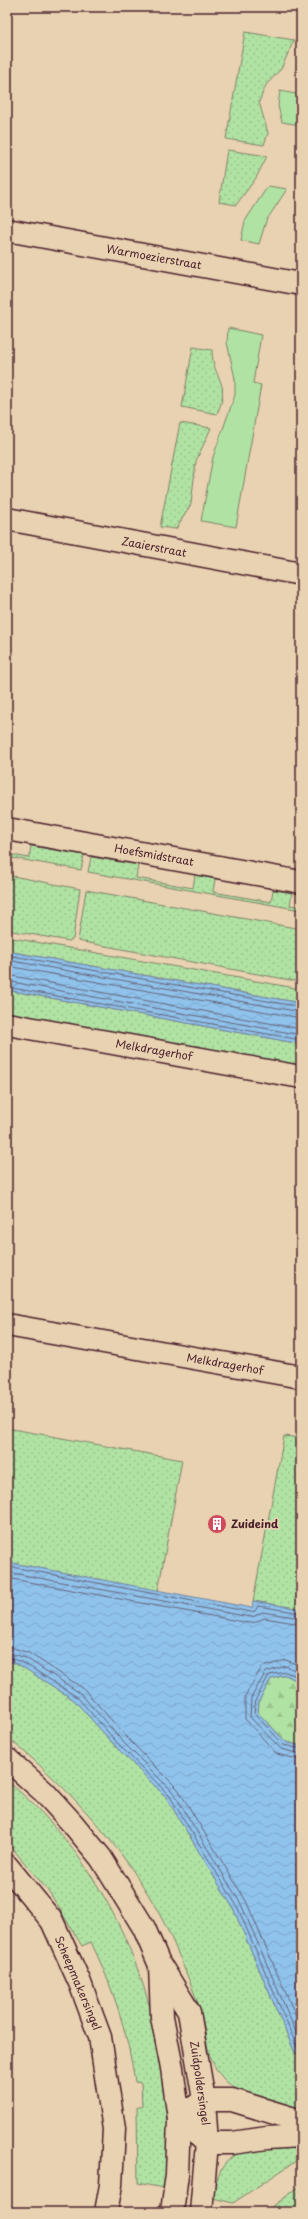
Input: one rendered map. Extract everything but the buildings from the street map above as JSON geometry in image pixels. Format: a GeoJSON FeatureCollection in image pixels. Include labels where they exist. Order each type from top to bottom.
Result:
{"type":"FeatureCollection","features":[{"type":"Feature","properties":{"kind":"street","name":"Warmoezierstraat"},"geometry":{"type":"LineString","coordinates":[[7,230],[301,284]]}},
{"type":"Feature","properties":{"kind":"street","name":"Zaaierstraat"},"geometry":{"type":"LineString","coordinates":[[7,519],[301,574]]}},
{"type":"Feature","properties":{"kind":"street","name":"Hoefsmidstraat"},"geometry":{"type":"LineString","coordinates":[[7,829],[301,882]]}},
{"type":"Feature","properties":{"kind":"street","name":"Melkdragerhof"},"geometry":{"type":"LineString","coordinates":[[7,1024],[301,1077]]}},
{"type":"Feature","properties":{"kind":"street","name":"Melkdragerhof"},"geometry":{"type":"LineString","coordinates":[[7,1325],[301,1378]]}},
{"type":"Feature","properties":{"kind":"street","name":"Zuidpoldersingel"},"geometry":{"type":"LineString","coordinates":[[7,1759],[44,1792],[101,1858],[144,1928],[159,1963],[189,2012],[204,2100],[207,2143],[201,2212]]}},
{"type":"Feature","properties":{"kind":"street","name":"Scheepmakersingel"},"geometry":{"type":"LineString","coordinates":[[7,1866],[52,1921],[80,1983],[100,2037],[114,2129],[112,2185],[106,2212]]}},
{"type":"Feature","properties":{"kind":"street","name":"Zuidpoldersingel"},"geometry":{"type":"LineString","coordinates":[[159,1963],[162,2018],[172,2068],[179,2119],[177,2174],[172,2212]]}},
{"type":"Feature","properties":{"kind":"street"},"geometry":{"type":"LineString","coordinates":[[301,2121],[232,2100],[204,2100],[179,2119],[207,2143],[232,2143],[301,2136]]}},
{"type":"Feature","properties":{"kind":"green space"},"geometry":{"type":"Polygon","coordinates":[[[245,32],[294,40],[281,69],[266,85],[259,102],[268,133],[264,145],[226,139],[245,32]]]}},
{"type":"Feature","properties":{"kind":"green space"},"geometry":{"type":"Polygon","coordinates":[[[280,91],[301,95],[300,125],[282,122],[278,106],[280,91]]]}},
{"type":"Feature","properties":{"kind":"green space"},"geometry":{"type":"Polygon","coordinates":[[[227,150],[267,156],[256,178],[236,205],[219,202],[227,150]]]}},
{"type":"Feature","properties":{"kind":"green space"},"geometry":{"type":"Polygon","coordinates":[[[268,186],[287,189],[266,221],[259,244],[241,240],[245,221],[268,186]]]}},
{"type":"Feature","properties":{"kind":"green space"},"geometry":{"type":"Polygon","coordinates":[[[228,328],[261,335],[253,383],[261,385],[236,527],[201,521],[213,457],[235,395],[235,379],[227,342],[228,328]]]}},
{"type":"Feature","properties":{"kind":"green space"},"geometry":{"type":"Polygon","coordinates":[[[193,347],[212,350],[215,368],[220,380],[223,394],[217,414],[182,407],[193,347]]]}},
{"type":"Feature","properties":{"kind":"green space"},"geometry":{"type":"Polygon","coordinates":[[[180,423],[211,428],[196,461],[191,504],[176,529],[160,527],[180,423]]]}},
{"type":"Feature","properties":{"kind":"green space"},"geometry":{"type":"Polygon","coordinates":[[[31,846],[84,855],[81,870],[7,857],[7,854],[29,858],[31,846]]]}},
{"type":"Feature","properties":{"kind":"green space"},"geometry":{"type":"Polygon","coordinates":[[[91,857],[138,865],[136,878],[193,888],[195,875],[215,879],[213,892],[271,902],[273,890],[292,893],[290,905],[301,907],[301,910],[88,872],[91,857]]]}},
{"type":"Feature","properties":{"kind":"green space"},"geometry":{"type":"Polygon","coordinates":[[[7,875],[80,889],[73,939],[69,941],[7,930],[7,875]]]}},
{"type":"Feature","properties":{"kind":"green space"},"geometry":{"type":"Polygon","coordinates":[[[86,890],[301,929],[301,982],[78,941],[86,890]]]}},
{"type":"Feature","properties":{"kind":"green space"},"geometry":{"type":"Polygon","coordinates":[[[7,937],[301,989],[301,1003],[7,951],[7,937]]]}},
{"type":"Feature","properties":{"kind":"green space"},"geometry":{"type":"Polygon","coordinates":[[[7,990],[301,1044],[301,1067],[7,1014],[7,990]]]}},
{"type":"Feature","properties":{"kind":"green space"},"geometry":{"type":"Polygon","coordinates":[[[7,1428],[182,1460],[158,1591],[7,1562],[7,1428]]]}},
{"type":"Feature","properties":{"kind":"green space"},"geometry":{"type":"Polygon","coordinates":[[[284,1436],[301,1438],[301,1609],[253,1601],[284,1436]]]}},
{"type":"Feature","properties":{"kind":"green space"},"geometry":{"type":"Polygon","coordinates":[[[7,1660],[21,1666],[74,1700],[119,1750],[166,1797],[233,1908],[295,2053],[301,2054],[301,2110],[270,2102],[238,2090],[222,2077],[210,2055],[198,2003],[180,1958],[166,1926],[148,1895],[129,1865],[85,1810],[60,1784],[7,1737],[7,1660]]]}},
{"type":"Feature","properties":{"kind":"green space"},"geometry":{"type":"Polygon","coordinates":[[[286,1675],[301,1683],[301,1746],[286,1742],[258,1713],[259,1701],[271,1679],[286,1675]]]}},
{"type":"Feature","properties":{"kind":"green space"},"geometry":{"type":"Polygon","coordinates":[[[7,1781],[41,1812],[70,1846],[96,1883],[118,1923],[136,1965],[150,2009],[161,2053],[168,2109],[168,2189],[138,2183],[137,2107],[142,2107],[141,2083],[135,2082],[119,2010],[91,1942],[82,1946],[50,1893],[7,1842],[7,1781]]]}},
{"type":"Feature","properties":{"kind":"green space"},"geometry":{"type":"Polygon","coordinates":[[[301,2147],[301,2162],[296,2161],[233,2203],[213,2198],[217,2179],[224,2166],[232,2157],[242,2152],[255,2149],[301,2147]]]}},
{"type":"Feature","properties":{"kind":"green space"},"geometry":{"type":"Polygon","coordinates":[[[301,2187],[301,2212],[265,2212],[301,2187]]]}},
{"type":"Feature","properties":{"kind":"water"},"geometry":{"type":"Polygon","coordinates":[[[7,951],[301,1003],[301,1044],[7,990],[7,951]]]}},
{"type":"Feature","properties":{"kind":"water"},"geometry":{"type":"Polygon","coordinates":[[[7,1562],[252,1608],[253,1601],[301,1609],[301,1683],[286,1675],[271,1679],[259,1701],[258,1713],[286,1742],[301,1746],[301,2054],[295,2053],[233,1908],[166,1797],[119,1750],[74,1700],[21,1666],[7,1660],[7,1562]]]}},
{"type":"Feature","properties":{"kind":"place","name":"Zuideind"},"geometry":{"type":"Point","coordinates":[217,1524]}}]}
